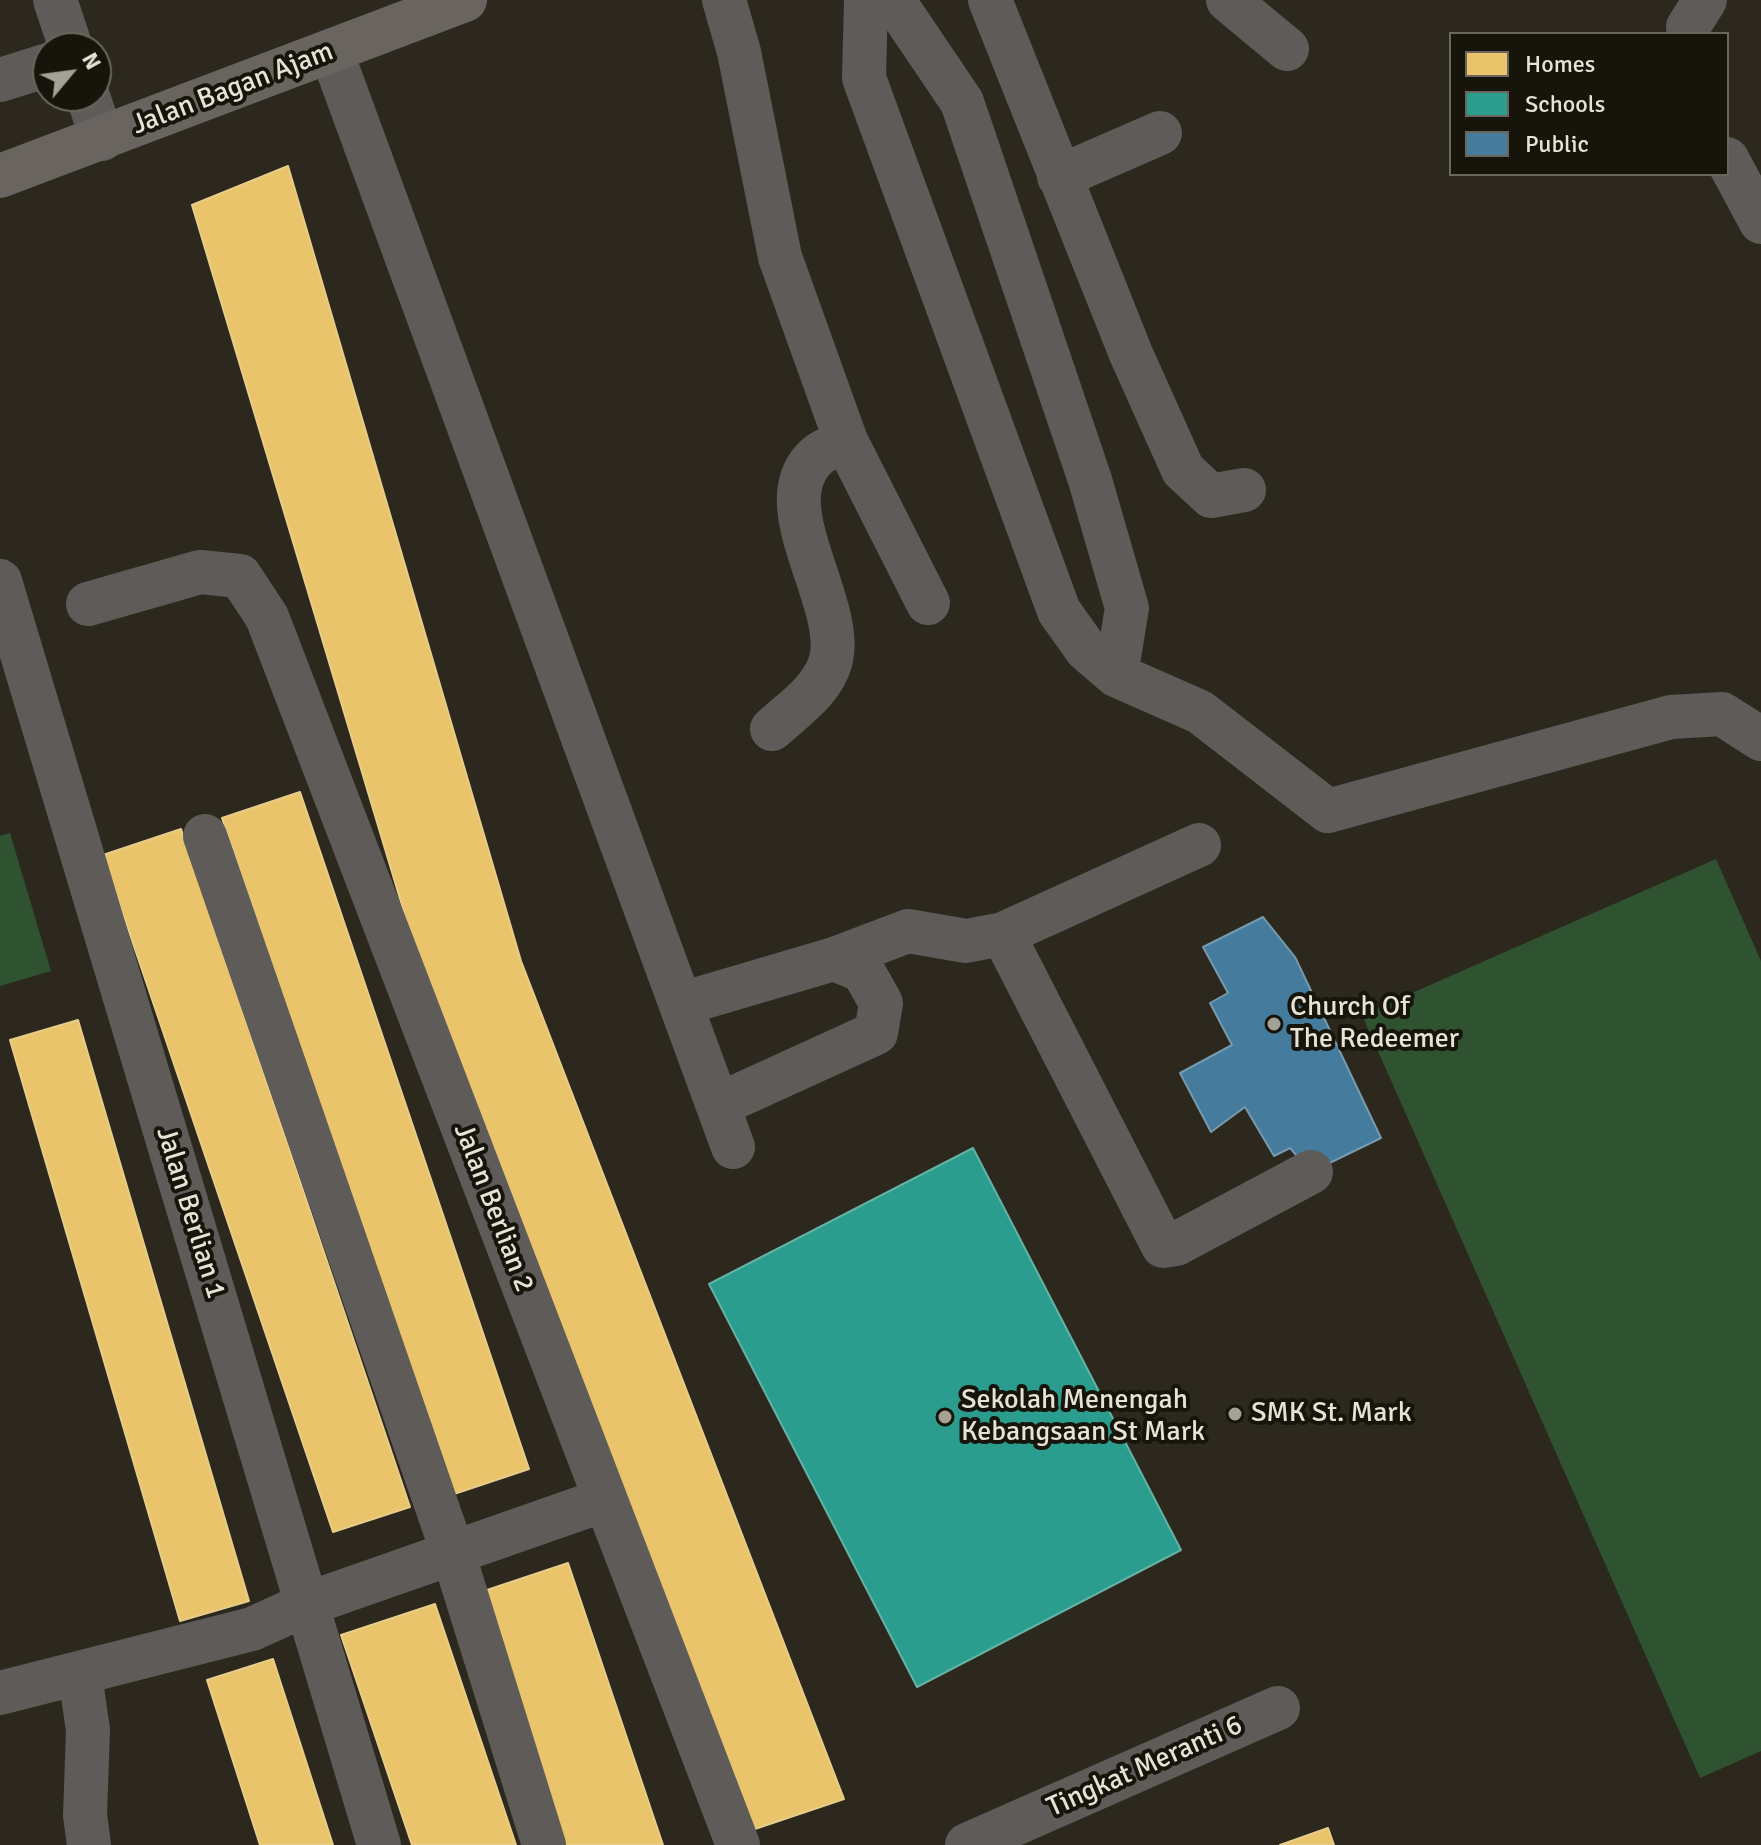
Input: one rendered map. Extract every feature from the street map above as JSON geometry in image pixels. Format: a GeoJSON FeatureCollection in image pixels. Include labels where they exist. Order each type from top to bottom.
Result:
{"type":"FeatureCollection","features":[{"type":"Feature","properties":{"kind":"main road","name":"Jalan Bagan Ajam"},"geometry":{"type":"LineString","coordinates":[[0,176],[465,0]]}},
{"type":"Feature","properties":{"kind":"street"},"geometry":{"type":"LineString","coordinates":[[55,0],[66,32]]}},
{"type":"Feature","properties":{"kind":"street"},"geometry":{"type":"LineString","coordinates":[[724,0],[739,52],[780,257],[846,441],[928,603]]}},
{"type":"Feature","properties":{"kind":"street"},"geometry":{"type":"LineString","coordinates":[[866,0],[864,78],[1059,611],[1086,649],[1116,675],[1200,712],[1328,811],[1671,717],[1722,714],[1761,739]]}},
{"type":"Feature","properties":{"kind":"street"},"geometry":{"type":"LineString","coordinates":[[893,0],[962,102],[1090,480],[1127,608],[1116,675]]}},
{"type":"Feature","properties":{"kind":"street"},"geometry":{"type":"LineString","coordinates":[[990,0],[1131,354],[1183,470],[1211,496],[1244,490]]}},
{"type":"Feature","properties":{"kind":"street"},"geometry":{"type":"LineString","coordinates":[[1228,0],[1230,6],[1287,49]]}},
{"type":"Feature","properties":{"kind":"street"},"geometry":{"type":"LineString","coordinates":[[1689,32],[1688,27],[1705,0]]}},
{"type":"Feature","properties":{"kind":"street"},"geometry":{"type":"LineString","coordinates":[[331,51],[733,1147]]}},
{"type":"Feature","properties":{"kind":"street"},"geometry":{"type":"LineString","coordinates":[[0,80],[32,70]]}},
{"type":"Feature","properties":{"kind":"street"},"geometry":{"type":"LineString","coordinates":[[93,112],[102,139]]}},
{"type":"Feature","properties":{"kind":"street"},"geometry":{"type":"LineString","coordinates":[[1059,177],[1160,133]]}},
{"type":"Feature","properties":{"kind":"street"},"geometry":{"type":"LineString","coordinates":[[1729,163],[1761,222]]}},
{"type":"Feature","properties":{"kind":"street"},"geometry":{"type":"LineString","coordinates":[[772,729],[820,684],[831,659],[832,624],[799,513],[802,479],[818,455],[846,441]]}},
{"type":"Feature","properties":{"kind":"street","name":"Jalan Berlian 2"},"geometry":{"type":"LineString","coordinates":[[88,604],[200,572],[240,576],[267,617],[738,1845]]}},
{"type":"Feature","properties":{"kind":"street","name":"Jalan Berlian 1"},"geometry":{"type":"LineString","coordinates":[[0,581],[379,1845]]}},
{"type":"Feature","properties":{"kind":"street"},"geometry":{"type":"LineString","coordinates":[[205,836],[453,1553],[544,1845]]}},
{"type":"Feature","properties":{"kind":"street"},"geometry":{"type":"LineString","coordinates":[[681,1004],[834,959],[908,931],[966,941],[1003,934],[1199,845]]}},
{"type":"Feature","properties":{"kind":"street"},"geometry":{"type":"LineString","coordinates":[[1003,934],[1163,1246],[1176,1244],[1311,1172]]}},
{"type":"Feature","properties":{"kind":"street"},"geometry":{"type":"LineString","coordinates":[[718,1105],[876,1033],[881,1003],[869,981],[863,971],[834,959]]}},
{"type":"Feature","properties":{"kind":"street"},"geometry":{"type":"LineString","coordinates":[[0,1693],[252,1629],[307,1604],[604,1500]]}},
{"type":"Feature","properties":{"kind":"street"},"geometry":{"type":"LineString","coordinates":[[80,1675],[88,1730],[85,1815],[89,1845]]}},
{"type":"Feature","properties":{"kind":"street","name":"Tingkat Meranti 6"},"geometry":{"type":"LineString","coordinates":[[967,1845],[1278,1708]]}},
{"type":"Feature","properties":{"kind":"green space"},"geometry":{"type":"Polygon","coordinates":[[[10,833],[51,971],[0,986],[0,836],[10,833]]]}},
{"type":"Feature","properties":{"kind":"green space"},"geometry":{"type":"Polygon","coordinates":[[[1716,859],[1761,961],[1761,1751],[1700,1778],[1362,1015],[1716,859]]]}},
{"type":"Feature","properties":{"kind":"building: Homes"},"geometry":{"type":"Polygon","coordinates":[[[288,166],[521,961],[844,1799],[749,1831],[430,999],[192,205],[288,166]]]}},
{"type":"Feature","properties":{"kind":"building: Homes"},"geometry":{"type":"Polygon","coordinates":[[[300,792],[529,1469],[451,1495],[222,818],[300,792]]]}},
{"type":"Feature","properties":{"kind":"building: Homes"},"geometry":{"type":"Polygon","coordinates":[[[181,829],[410,1507],[333,1532],[103,855],[181,829]]]}},
{"type":"Feature","properties":{"kind":"building: Homes"},"geometry":{"type":"Polygon","coordinates":[[[78,1020],[249,1601],[180,1621],[10,1040],[78,1020]]]}},
{"type":"Feature","properties":{"kind":"building: Homes"},"geometry":{"type":"Polygon","coordinates":[[[568,1563],[663,1845],[559,1845],[475,1594],[568,1563]]]}},
{"type":"Feature","properties":{"kind":"building: Homes"},"geometry":{"type":"Polygon","coordinates":[[[435,1604],[516,1845],[412,1845],[341,1635],[435,1604]]]}},
{"type":"Feature","properties":{"kind":"building: Homes"},"geometry":{"type":"Polygon","coordinates":[[[273,1659],[333,1845],[260,1845],[207,1680],[273,1659]]]}},
{"type":"Feature","properties":{"kind":"building: Homes"},"geometry":{"type":"Polygon","coordinates":[[[1328,1828],[1334,1845],[1280,1845],[1328,1828]]]}},
{"type":"Feature","properties":{"kind":"building: Schools","name":"Sekolah Menengah Kebangsaan St Mark"},"geometry":{"type":"Polygon","coordinates":[[[973,1148],[1181,1550],[917,1687],[709,1284],[973,1148]]]}},
{"type":"Feature","properties":{"kind":"building: Public","name":"Church Of The Redeemer"},"geometry":{"type":"Polygon","coordinates":[[[1263,917],[1295,957],[1381,1138],[1311,1172],[1290,1148],[1274,1156],[1245,1107],[1211,1132],[1180,1073],[1232,1045],[1210,1003],[1228,993],[1203,947],[1263,917]]]}},
{"type":"Feature","properties":{"kind":"place","name":"Church Of The Redeemer"},"geometry":{"type":"Point","coordinates":[1274,1024]}},
{"type":"Feature","properties":{"kind":"place","name":"SMK St. Mark"},"geometry":{"type":"Point","coordinates":[1235,1414]}},
{"type":"Feature","properties":{"kind":"place","name":"Sekolah Menengah Kebangsaan St Mark"},"geometry":{"type":"Point","coordinates":[945,1417]}}]}
